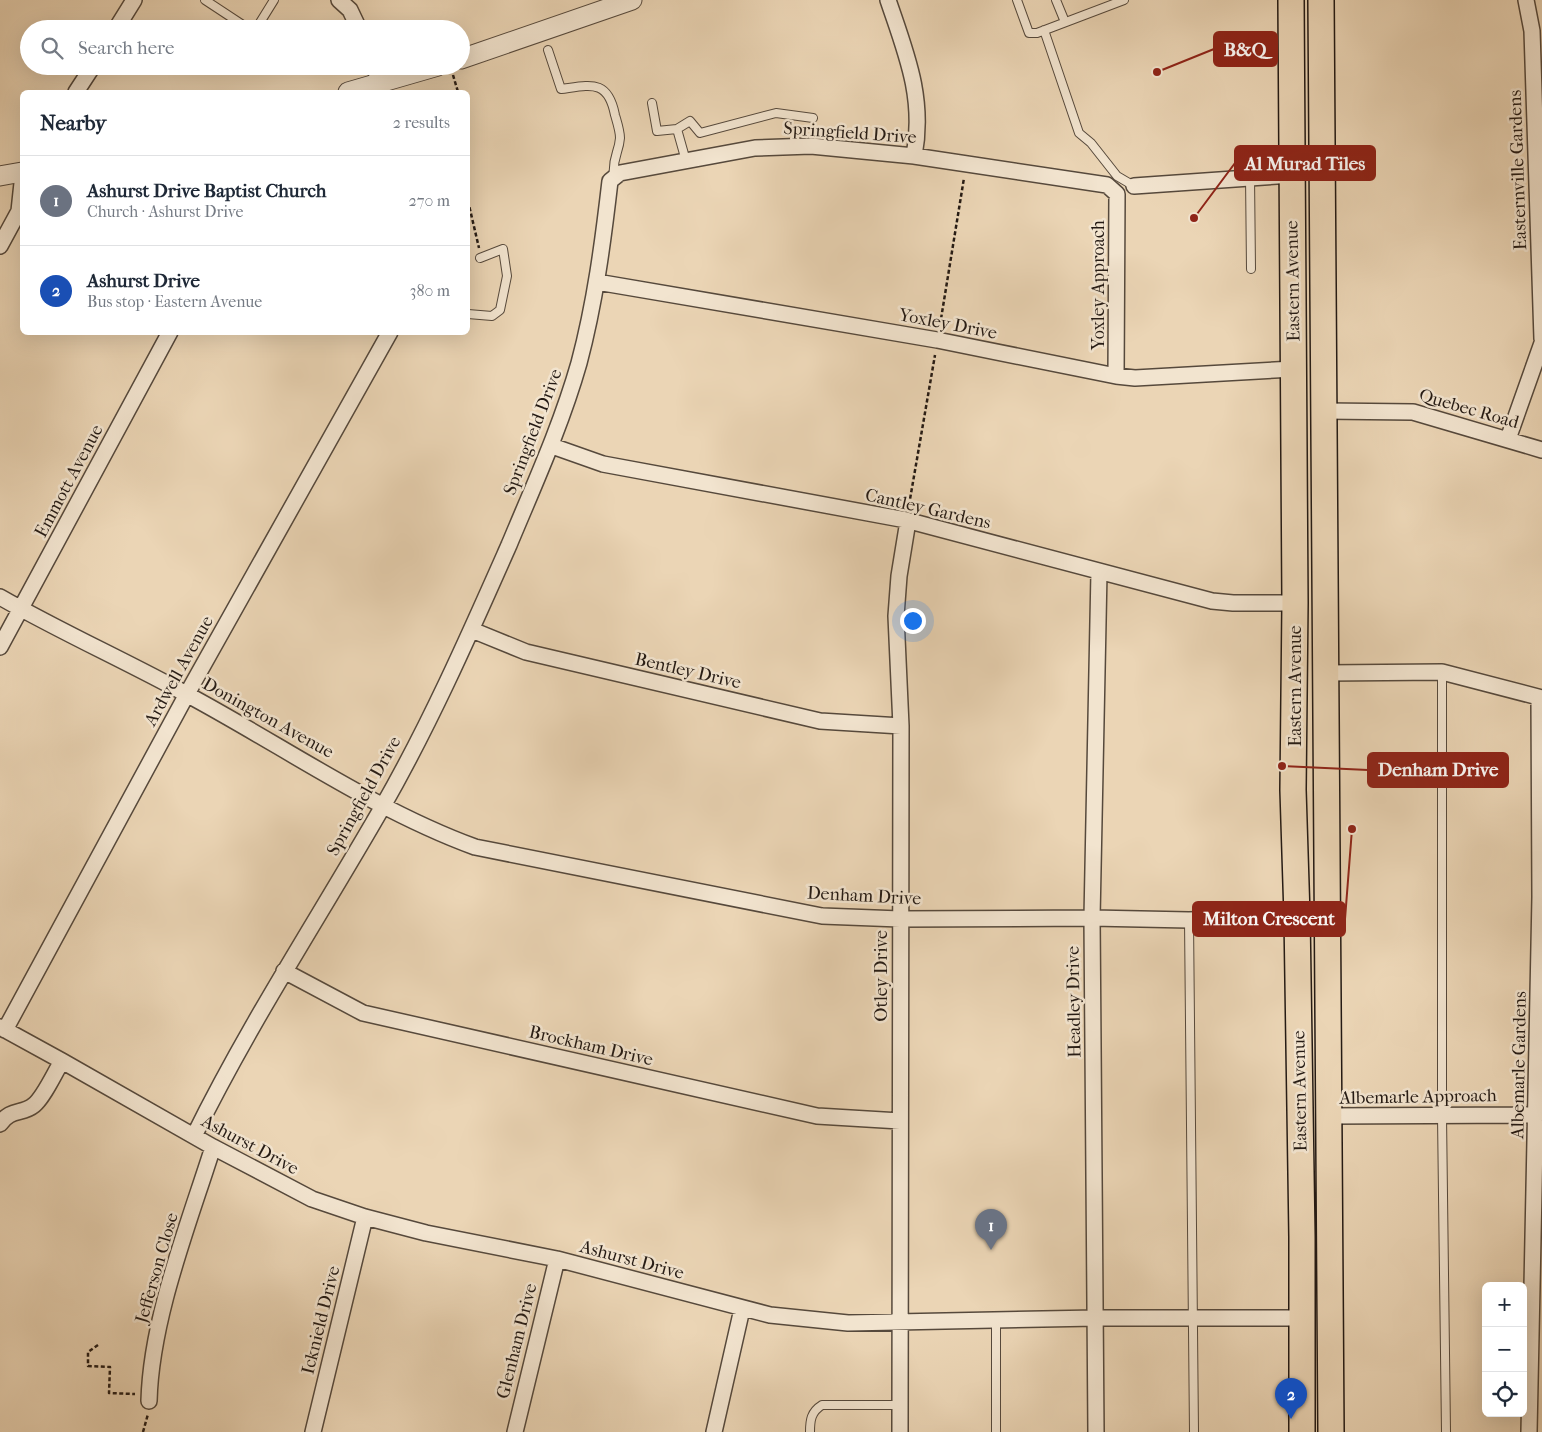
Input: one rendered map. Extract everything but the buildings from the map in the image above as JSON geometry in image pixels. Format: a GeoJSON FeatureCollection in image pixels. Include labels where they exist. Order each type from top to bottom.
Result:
{"type":"FeatureCollection","features":[{"type":"Feature","properties":{"kind":"highway","name":"Eastern Avenue"},"geometry":{"type":"LineString","coordinates":[[1291,0],[1295,603],[1293,790],[1297,916],[1302,1432]]}},
{"type":"Feature","properties":{"kind":"highway","name":"Eastern Avenue"},"geometry":{"type":"LineString","coordinates":[[1321,0],[1332,1432]]}},
{"type":"Feature","properties":{"kind":"street"},"geometry":{"type":"LineString","coordinates":[[122,20],[134,0]]}},
{"type":"Feature","properties":{"kind":"street"},"geometry":{"type":"LineString","coordinates":[[339,0],[350,10],[355,20]]}},
{"type":"Feature","properties":{"kind":"street"},"geometry":{"type":"LineString","coordinates":[[470,57],[632,0]]}},
{"type":"Feature","properties":{"kind":"street"},"geometry":{"type":"LineString","coordinates":[[888,0],[914,77],[916,101],[914,156]]}},
{"type":"Feature","properties":{"kind":"street","name":"Easternville Gardens"},"geometry":{"type":"LineString","coordinates":[[1526,0],[1532,31],[1542,339]]}},
{"type":"Feature","properties":{"kind":"street"},"geometry":{"type":"LineString","coordinates":[[77,90],[87,75]]}},
{"type":"Feature","properties":{"kind":"street"},"geometry":{"type":"LineString","coordinates":[[351,90],[377,75]]}},
{"type":"Feature","properties":{"kind":"street","name":"Springfield Drive"},"geometry":{"type":"LineString","coordinates":[[194,1136],[224,1074],[384,805],[472,630],[552,446],[578,363],[597,282],[610,181],[614,176],[755,148],[811,146],[914,156],[1106,185],[1117,194]]}},
{"type":"Feature","properties":{"kind":"street"},"geometry":{"type":"LineString","coordinates":[[0,176],[20,172]]}},
{"type":"Feature","properties":{"kind":"street"},"geometry":{"type":"LineString","coordinates":[[1134,186],[1292,174]]}},
{"type":"Feature","properties":{"kind":"street","name":"Yoxley Approach"},"geometry":{"type":"LineString","coordinates":[[1116,376],[1117,194]]}},
{"type":"Feature","properties":{"kind":"street"},"geometry":{"type":"LineString","coordinates":[[0,246],[19,211],[20,202]]}},
{"type":"Feature","properties":{"kind":"street","name":"Yoxley Drive"},"geometry":{"type":"LineString","coordinates":[[597,282],[938,340],[1116,376],[1136,378],[1294,368]]}},
{"type":"Feature","properties":{"kind":"street","name":"Emmott Avenue"},"geometry":{"type":"LineString","coordinates":[[0,647],[22,610],[168,335]]}},
{"type":"Feature","properties":{"kind":"street","name":"Ardwell Avenue"},"geometry":{"type":"LineString","coordinates":[[3,1029],[187,694],[388,335]]}},
{"type":"Feature","properties":{"kind":"street"},"geometry":{"type":"LineString","coordinates":[[1508,439],[1542,343]]}},
{"type":"Feature","properties":{"kind":"street","name":"Quebec Road"},"geometry":{"type":"LineString","coordinates":[[1325,410],[1413,412],[1542,450]]}},
{"type":"Feature","properties":{"kind":"street","name":"Cantley Gardens"},"geometry":{"type":"LineString","coordinates":[[552,446],[603,464],[908,521],[1212,601],[1295,603]]}},
{"type":"Feature","properties":{"kind":"street","name":"Otley Drive"},"geometry":{"type":"LineString","coordinates":[[900,1432],[900,726],[896,616],[899,576],[908,521]]}},
{"type":"Feature","properties":{"kind":"street","name":"Headley Drive"},"geometry":{"type":"LineString","coordinates":[[1096,1432],[1092,918],[1099,572]]}},
{"type":"Feature","properties":{"kind":"street","name":"Donington Avenue"},"geometry":{"type":"LineString","coordinates":[[0,597],[187,694],[384,805]]}},
{"type":"Feature","properties":{"kind":"street","name":"Bentley Drive"},"geometry":{"type":"LineString","coordinates":[[472,630],[526,652],[820,721],[900,726]]}},
{"type":"Feature","properties":{"kind":"street"},"geometry":{"type":"LineString","coordinates":[[1327,673],[1442,672],[1541,698]]}},
{"type":"Feature","properties":{"kind":"street","name":"Albemarle Gardens"},"geometry":{"type":"LineString","coordinates":[[1529,1432],[1537,1284],[1541,698]]}},
{"type":"Feature","properties":{"kind":"street","name":"Denham Drive"},"geometry":{"type":"LineString","coordinates":[[384,805],[436,832],[475,847],[822,916],[900,919],[1092,918],[1189,920],[1297,916]]}},
{"type":"Feature","properties":{"kind":"street","name":"Brockham Drive"},"geometry":{"type":"LineString","coordinates":[[284,971],[363,1013],[817,1116],[900,1122]]}},
{"type":"Feature","properties":{"kind":"street","name":"Ashurst Drive"},"geometry":{"type":"LineString","coordinates":[[3,1029],[62,1060],[213,1147],[312,1199],[365,1217],[426,1233],[556,1259],[742,1309],[770,1315],[848,1323],[1096,1318],[1302,1318]]}},
{"type":"Feature","properties":{"kind":"street"},"geometry":{"type":"LineString","coordinates":[[0,1124],[12,1112],[35,1105],[62,1060]]}},
{"type":"Feature","properties":{"kind":"street","name":"Albemarle Approach"},"geometry":{"type":"LineString","coordinates":[[1330,1116],[1537,1115]]}},
{"type":"Feature","properties":{"kind":"street","name":"Jefferson Close"},"geometry":{"type":"LineString","coordinates":[[149,1398],[154,1346],[180,1249],[213,1147]]}},
{"type":"Feature","properties":{"kind":"street","name":"Icknield Drive"},"geometry":{"type":"LineString","coordinates":[[313,1432],[365,1217]]}},
{"type":"Feature","properties":{"kind":"street","name":"Glenham Drive"},"geometry":{"type":"LineString","coordinates":[[515,1432],[556,1259]]}},
{"type":"Feature","properties":{"kind":"street"},"geometry":{"type":"LineString","coordinates":[[714,1432],[742,1309]]}},
{"type":"Feature","properties":{"kind":"lane"},"geometry":{"type":"LineString","coordinates":[[205,0],[235,20]]}},
{"type":"Feature","properties":{"kind":"lane"},"geometry":{"type":"LineString","coordinates":[[262,20],[274,0]]}},
{"type":"Feature","properties":{"kind":"lane"},"geometry":{"type":"LineString","coordinates":[[1017,0],[1030,33],[1037,33],[1124,0]]}},
{"type":"Feature","properties":{"kind":"lane"},"geometry":{"type":"LineString","coordinates":[[1056,0],[1065,22]]}},
{"type":"Feature","properties":{"kind":"lane"},"geometry":{"type":"LineString","coordinates":[[1044,30],[1079,133],[1091,143],[1117,176],[1134,186]]}},
{"type":"Feature","properties":{"kind":"lane"},"geometry":{"type":"LineString","coordinates":[[548,50],[561,90],[594,85],[607,92],[613,102],[620,138],[613,162],[614,176]]}},
{"type":"Feature","properties":{"kind":"lane"},"geometry":{"type":"LineString","coordinates":[[652,103],[658,131],[677,129],[690,121],[700,133],[776,113],[813,118]]}},
{"type":"Feature","properties":{"kind":"lane"},"geometry":{"type":"LineString","coordinates":[[677,129],[686,161]]}},
{"type":"Feature","properties":{"kind":"lane"},"geometry":{"type":"LineString","coordinates":[[1250,176],[1251,269]]}},
{"type":"Feature","properties":{"kind":"lane"},"geometry":{"type":"LineString","coordinates":[[470,314],[492,316],[500,310],[507,276],[503,249],[480,258]]}},
{"type":"Feature","properties":{"kind":"lane"},"geometry":{"type":"LineString","coordinates":[[1442,672],[1442,1116],[1446,1432]]}},
{"type":"Feature","properties":{"kind":"lane"},"geometry":{"type":"LineString","coordinates":[[1189,920],[1194,1432]]}},
{"type":"Feature","properties":{"kind":"lane"},"geometry":{"type":"LineString","coordinates":[[996,1321],[996,1432]]}},
{"type":"Feature","properties":{"kind":"lane"},"geometry":{"type":"LineString","coordinates":[[810,1432],[814,1410],[822,1406],[900,1405]]}},
{"type":"Feature","properties":{"kind":"path"},"geometry":{"type":"LineString","coordinates":[[453,75],[457,90]]}},
{"type":"Feature","properties":{"kind":"path"},"geometry":{"type":"LineString","coordinates":[[470,210],[479,249],[488,255]]}},
{"type":"Feature","properties":{"kind":"path"},"geometry":{"type":"LineString","coordinates":[[98,1345],[88,1352],[88,1366],[110,1367],[109,1393],[149,1398]]}},
{"type":"Feature","properties":{"kind":"place","name":"B&Q"},"geometry":{"type":"Point","coordinates":[1157,72]}},
{"type":"Feature","properties":{"kind":"place","name":"Al Murad Tiles"},"geometry":{"type":"Point","coordinates":[1194,218]}},
{"type":"Feature","properties":{"kind":"place","name":"Denham Drive"},"geometry":{"type":"Point","coordinates":[1282,766]}},
{"type":"Feature","properties":{"kind":"place","name":"Milton Crescent"},"geometry":{"type":"Point","coordinates":[1352,829]}},
{"type":"Feature","properties":{"kind":"place","name":"Ashurst Drive Baptist Church"},"geometry":{"type":"Point","coordinates":[991,1250]}},
{"type":"Feature","properties":{"kind":"place","name":"Ashurst Drive"},"geometry":{"type":"Point","coordinates":[1291,1419]}}]}
